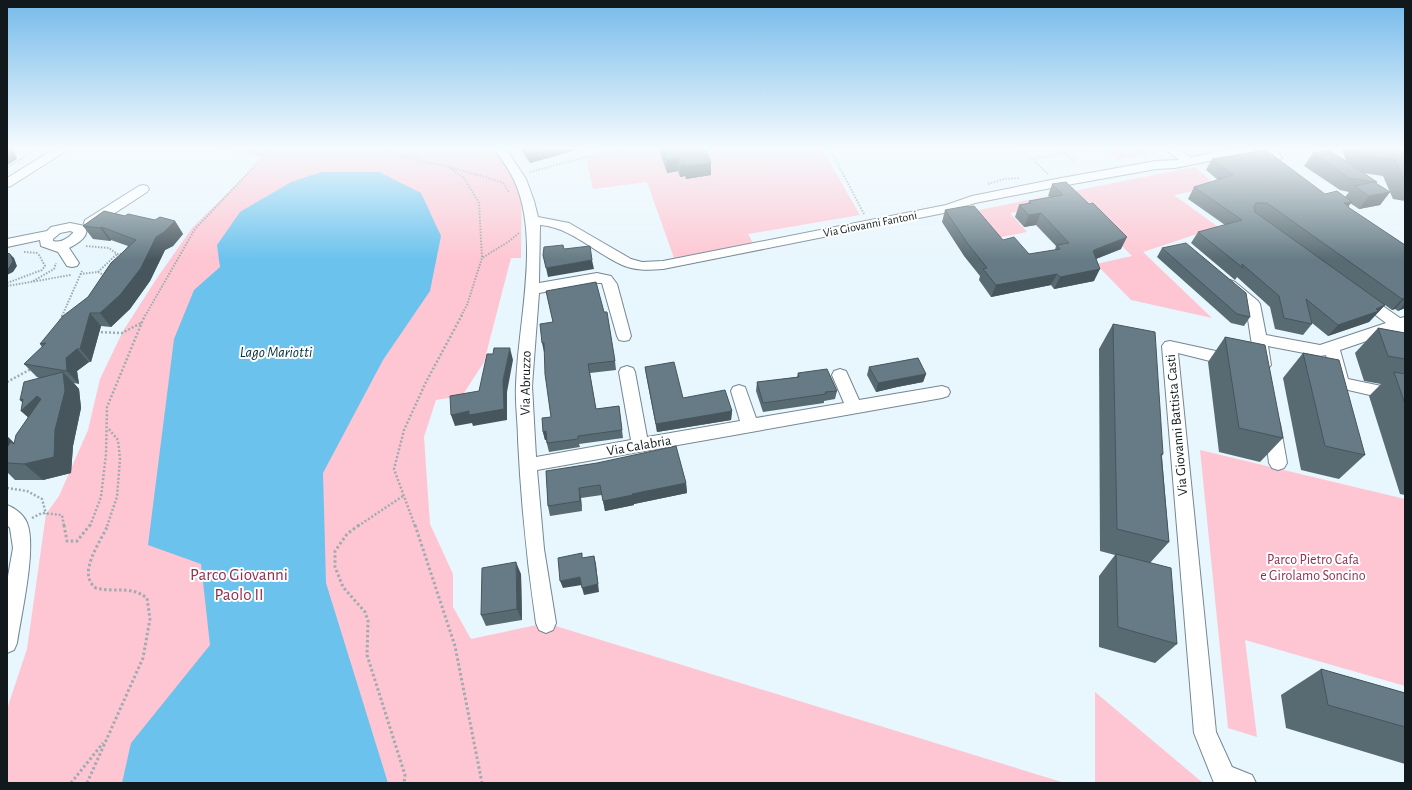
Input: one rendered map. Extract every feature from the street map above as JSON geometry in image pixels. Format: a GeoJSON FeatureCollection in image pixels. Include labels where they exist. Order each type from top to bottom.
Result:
{"type":"FeatureCollection","features":[{"type":"Feature","properties":{"kind":"street","name":"Via Abruzzo"},"geometry":{"type":"LineString","coordinates":[[522,186],[528,201],[532,289],[524,386],[528,465],[535,549],[546,623]]}},
{"type":"Feature","properties":{"kind":"street","name":"Via Giovanni Fantoni"},"geometry":{"type":"LineString","coordinates":[[529,225],[580,235],[626,262],[642,266],[663,265],[949,208],[972,200],[1042,186]]}},
{"type":"Feature","properties":{"kind":"street"},"geometry":{"type":"LineString","coordinates":[[52,243],[63,249],[72,263],[74,256],[72,248],[79,237],[143,189]]}},
{"type":"Feature","properties":{"kind":"street"},"geometry":{"type":"LineString","coordinates":[[52,243],[74,227],[79,237]]}},
{"type":"Feature","properties":{"kind":"street"},"geometry":{"type":"LineString","coordinates":[[12,245],[52,243],[79,237]]}},
{"type":"Feature","properties":{"kind":"street","name":"Via Giovanni Battista Casti"},"geometry":{"type":"LineString","coordinates":[[1218,275],[1253,304],[1265,375],[1170,346],[1205,733],[1231,781]]}},
{"type":"Feature","properties":{"kind":"street"},"geometry":{"type":"LineString","coordinates":[[532,289],[597,278],[606,279],[610,284],[624,336]]}},
{"type":"Feature","properties":{"kind":"street"},"geometry":{"type":"LineString","coordinates":[[1354,292],[1403,325]]}},
{"type":"Feature","properties":{"kind":"street"},"geometry":{"type":"LineString","coordinates":[[1259,339],[1320,351],[1403,325]]}},
{"type":"Feature","properties":{"kind":"street"},"geometry":{"type":"LineString","coordinates":[[1332,348],[1341,383],[1405,397]]}},
{"type":"Feature","properties":{"kind":"street"},"geometry":{"type":"LineString","coordinates":[[627,372],[640,446]]}},
{"type":"Feature","properties":{"kind":"street"},"geometry":{"type":"LineString","coordinates":[[840,375],[854,407]]}},
{"type":"Feature","properties":{"kind":"street"},"geometry":{"type":"LineString","coordinates":[[739,391],[750,426]]}},
{"type":"Feature","properties":{"kind":"street","name":"Via Calabria"},"geometry":{"type":"LineString","coordinates":[[528,465],[942,392]]}},
{"type":"Feature","properties":{"kind":"street"},"geometry":{"type":"LineString","coordinates":[[1270,412],[1278,463]]}},
{"type":"Feature","properties":{"kind":"street"},"geometry":{"type":"LineString","coordinates":[[7,643],[22,548],[13,519]]}},
{"type":"Feature","properties":{"kind":"path"},"geometry":{"type":"LineString","coordinates":[[13,519],[42,514],[62,515],[67,541],[77,540],[89,528],[101,497],[108,428],[107,407],[141,323],[170,270],[195,229],[236,186]]}},
{"type":"Feature","properties":{"kind":"path"},"geometry":{"type":"LineString","coordinates":[[469,186],[479,203],[482,258],[467,305],[426,382],[404,430],[394,469],[421,540],[456,646],[482,783]]}},
{"type":"Feature","properties":{"kind":"path"},"geometry":{"type":"LineString","coordinates":[[505,186],[510,193]]}},
{"type":"Feature","properties":{"kind":"path"},"geometry":{"type":"LineString","coordinates":[[850,186],[870,224]]}},
{"type":"Feature","properties":{"kind":"path"},"geometry":{"type":"LineString","coordinates":[[482,258],[508,242],[529,225]]}},
{"type":"Feature","properties":{"kind":"path"},"geometry":{"type":"LineString","coordinates":[[79,237],[84,252]]}},
{"type":"Feature","properties":{"kind":"path"},"geometry":{"type":"LineString","coordinates":[[79,237],[109,248],[117,254],[127,254]]}},
{"type":"Feature","properties":{"kind":"path"},"geometry":{"type":"LineString","coordinates":[[12,245],[52,243]]}},
{"type":"Feature","properties":{"kind":"path"},"geometry":{"type":"LineString","coordinates":[[29,283],[54,269],[52,243]]}},
{"type":"Feature","properties":{"kind":"path"},"geometry":{"type":"LineString","coordinates":[[7,285],[42,270],[45,266],[52,243]]}},
{"type":"Feature","properties":{"kind":"path"},"geometry":{"type":"LineString","coordinates":[[80,274],[98,272],[117,254]]}},
{"type":"Feature","properties":{"kind":"path"},"geometry":{"type":"LineString","coordinates":[[58,327],[83,268]]}},
{"type":"Feature","properties":{"kind":"path"},"geometry":{"type":"LineString","coordinates":[[98,272],[109,279]]}},
{"type":"Feature","properties":{"kind":"path"},"geometry":{"type":"LineString","coordinates":[[7,285],[29,283],[57,277]]}},
{"type":"Feature","properties":{"kind":"path"},"geometry":{"type":"LineString","coordinates":[[62,317],[69,317]]}},
{"type":"Feature","properties":{"kind":"path"},"geometry":{"type":"LineString","coordinates":[[93,332],[122,333],[141,323]]}},
{"type":"Feature","properties":{"kind":"path"},"geometry":{"type":"LineString","coordinates":[[7,382],[23,375],[35,367]]}},
{"type":"Feature","properties":{"kind":"path"},"geometry":{"type":"LineString","coordinates":[[87,783],[143,658],[150,619],[147,598],[139,592],[122,589],[100,589],[93,586],[89,578],[88,568],[93,553],[102,536],[117,498],[119,462],[118,439],[108,428]]}},
{"type":"Feature","properties":{"kind":"path"},"geometry":{"type":"LineString","coordinates":[[7,488],[27,491],[42,500],[46,514]]}},
{"type":"Feature","properties":{"kind":"path"},"geometry":{"type":"LineString","coordinates":[[403,496],[374,514],[347,534],[338,544],[335,551],[335,567],[343,587],[360,605],[365,612],[368,621],[366,655],[379,689],[396,750],[405,775],[404,783]]}},
{"type":"Feature","properties":{"kind":"path"},"geometry":{"type":"LineString","coordinates":[[71,783],[106,739]]}},
{"type":"Feature","properties":{"kind":"green space","name":"Parco Giovanni Paolo II"},"geometry":{"type":"Polygon","coordinates":[[[235,186],[516,186],[521,204],[521,258],[511,258],[484,362],[462,396],[436,400],[424,437],[430,524],[453,574],[453,607],[471,639],[546,623],[1065,783],[7,783],[7,709],[27,649],[46,514],[59,496],[88,430],[100,379],[123,331],[157,278],[192,228],[235,186]]]}},
{"type":"Feature","properties":{"kind":"green space"},"geometry":{"type":"Polygon","coordinates":[[[592,186],[617,186],[593,189],[592,186]]]}},
{"type":"Feature","properties":{"kind":"green space"},"geometry":{"type":"Polygon","coordinates":[[[648,186],[843,186],[860,215],[748,234],[753,243],[674,258],[648,186]]]}},
{"type":"Feature","properties":{"kind":"green space"},"geometry":{"type":"Polygon","coordinates":[[[1100,186],[1218,186],[1174,195],[1218,227],[1143,252],[1212,318],[1131,300],[1096,264],[1132,256],[1076,200],[1010,213],[1027,232],[992,239],[969,212],[1100,186]]]}},
{"type":"Feature","properties":{"kind":"green space","name":"Parco Pietro Cafa e Girolamo Soncino"},"geometry":{"type":"Polygon","coordinates":[[[1200,450],[1405,499],[1405,686],[1245,640],[1257,737],[1228,728],[1200,450]]]}},
{"type":"Feature","properties":{"kind":"green space"},"geometry":{"type":"Polygon","coordinates":[[[1095,692],[1203,783],[1095,783],[1095,692]]]}},
{"type":"Feature","properties":{"kind":"water","name":"Lago Mariotti"},"geometry":{"type":"Polygon","coordinates":[[[284,186],[407,186],[421,193],[441,236],[430,291],[383,360],[323,473],[326,583],[388,783],[122,783],[131,743],[210,645],[201,564],[148,545],[174,339],[194,290],[220,267],[217,245],[240,212],[284,186]]]}},
{"type":"Feature","properties":{"kind":"building"},"geometry":{"type":"Polygon","coordinates":[[[1054,186],[1070,186],[1089,204],[1093,203],[1127,237],[1093,251],[1100,269],[1060,277],[1057,274],[996,285],[983,269],[987,268],[968,244],[945,210],[974,206],[1003,240],[1014,237],[1029,254],[1060,249],[1057,245],[1069,243],[1041,213],[1029,215],[1019,205],[1031,203],[1029,201],[1063,195],[1054,186]]]}},
{"type":"Feature","properties":{"kind":"building"},"geometry":{"type":"Polygon","coordinates":[[[1314,186],[1325,194],[1337,191],[1352,202],[1344,203],[1348,207],[1405,245],[1405,298],[1402,299],[1267,203],[1256,203],[1254,207],[1255,212],[1385,305],[1376,309],[1379,311],[1338,325],[1306,299],[1312,324],[1284,318],[1279,296],[1242,264],[1243,268],[1198,232],[1242,220],[1194,187],[1314,186]]]}},
{"type":"Feature","properties":{"kind":"building"},"geometry":{"type":"Polygon","coordinates":[[[1354,186],[1380,186],[1390,192],[1369,196],[1354,186]]]}},
{"type":"Feature","properties":{"kind":"building"},"geometry":{"type":"Polygon","coordinates":[[[104,211],[125,216],[128,214],[155,220],[160,217],[175,221],[164,232],[156,237],[141,268],[120,295],[100,313],[90,313],[80,349],[77,349],[66,358],[67,371],[24,364],[46,343],[40,344],[63,316],[88,297],[111,263],[136,240],[102,227],[83,226],[104,211]]]}},
{"type":"Feature","properties":{"kind":"building"},"geometry":{"type":"Polygon","coordinates":[[[1186,243],[1246,293],[1250,317],[1237,314],[1162,248],[1186,243]]]}},
{"type":"Feature","properties":{"kind":"building"},"geometry":{"type":"Polygon","coordinates":[[[563,245],[564,249],[590,246],[592,260],[546,268],[543,255],[544,247],[563,245]]]}},
{"type":"Feature","properties":{"kind":"building"},"geometry":{"type":"Polygon","coordinates":[[[7,253],[10,254],[13,261],[7,269],[7,253]]]}},
{"type":"Feature","properties":{"kind":"building"},"geometry":{"type":"Polygon","coordinates":[[[596,282],[604,312],[607,312],[615,361],[588,364],[596,409],[619,406],[622,430],[578,436],[578,439],[547,443],[546,431],[543,432],[542,418],[551,417],[545,374],[544,343],[542,343],[540,324],[553,322],[546,291],[596,282]]]}},
{"type":"Feature","properties":{"kind":"building"},"geometry":{"type":"Polygon","coordinates":[[[1113,324],[1155,332],[1163,454],[1161,454],[1169,542],[1117,529],[1113,324]]]}},
{"type":"Feature","properties":{"kind":"building"},"geometry":{"type":"Polygon","coordinates":[[[1378,328],[1405,333],[1405,359],[1388,356],[1378,328]]]}},
{"type":"Feature","properties":{"kind":"building"},"geometry":{"type":"Polygon","coordinates":[[[1225,337],[1265,345],[1283,438],[1239,428],[1225,337]]]}},
{"type":"Feature","properties":{"kind":"building"},"geometry":{"type":"Polygon","coordinates":[[[494,348],[510,348],[503,380],[504,409],[469,415],[469,411],[451,415],[450,396],[479,391],[487,354],[493,354],[494,348]]]}},
{"type":"Feature","properties":{"kind":"building"},"geometry":{"type":"Polygon","coordinates":[[[1303,353],[1339,360],[1365,455],[1325,446],[1303,353]]]}},
{"type":"Feature","properties":{"kind":"building"},"geometry":{"type":"Polygon","coordinates":[[[918,358],[926,374],[878,383],[869,367],[918,358]]]}},
{"type":"Feature","properties":{"kind":"building"},"geometry":{"type":"Polygon","coordinates":[[[674,362],[683,398],[725,390],[732,411],[656,424],[645,367],[674,362]]]}},
{"type":"Feature","properties":{"kind":"building"},"geometry":{"type":"Polygon","coordinates":[[[827,369],[837,391],[825,392],[826,394],[763,403],[757,382],[799,377],[798,373],[827,369]]]}},
{"type":"Feature","properties":{"kind":"building"},"geometry":{"type":"Polygon","coordinates":[[[63,372],[65,391],[55,430],[54,457],[24,464],[7,463],[7,447],[11,442],[14,444],[16,435],[41,399],[37,396],[21,411],[23,399],[20,400],[24,382],[63,372]]]}},
{"type":"Feature","properties":{"kind":"building"},"geometry":{"type":"Polygon","coordinates":[[[1394,372],[1405,374],[1405,404],[1394,372]]]}},
{"type":"Feature","properties":{"kind":"building"},"geometry":{"type":"Polygon","coordinates":[[[676,446],[686,483],[603,501],[600,485],[579,488],[580,501],[548,506],[546,471],[597,463],[676,446]]]}},
{"type":"Feature","properties":{"kind":"building"},"geometry":{"type":"Polygon","coordinates":[[[582,553],[582,558],[594,556],[598,584],[582,588],[580,577],[560,581],[558,558],[582,553]]]}},
{"type":"Feature","properties":{"kind":"building"},"geometry":{"type":"Polygon","coordinates":[[[1116,554],[1171,568],[1177,644],[1118,627],[1116,554]]]}},
{"type":"Feature","properties":{"kind":"building"},"geometry":{"type":"Polygon","coordinates":[[[516,562],[517,609],[481,615],[482,568],[516,562]]]}},
{"type":"Feature","properties":{"kind":"building"},"geometry":{"type":"Polygon","coordinates":[[[1321,669],[1405,693],[1405,727],[1328,705],[1321,669]]]}}]}
